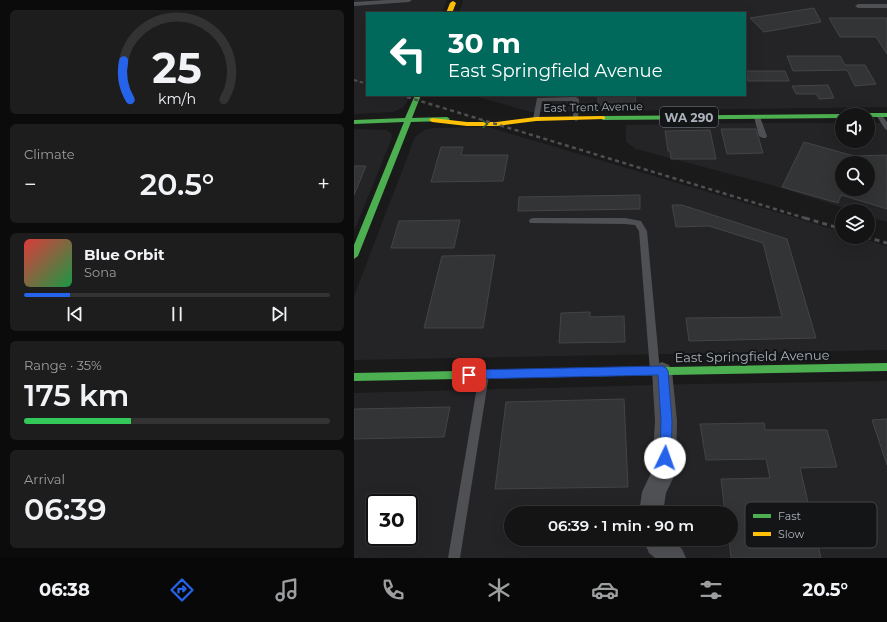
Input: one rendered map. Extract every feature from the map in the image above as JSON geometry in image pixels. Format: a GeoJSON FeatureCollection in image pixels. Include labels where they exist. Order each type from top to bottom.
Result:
{"type":"FeatureCollection","features":[{"type":"Feature","properties":{"kind":"main road"},"geometry":{"type":"LineString","coordinates":[[449,12],[453,3]]}},
{"type":"Feature","properties":{"kind":"main road"},"geometry":{"type":"LineString","coordinates":[[354,256],[418,96]]}},
{"type":"Feature","properties":{"kind":"main road","name":"East Trent Avenue"},"geometry":{"type":"LineString","coordinates":[[354,122],[432,120],[469,116],[499,116],[536,119],[835,116]]}},
{"type":"Feature","properties":{"kind":"main road","name":"East Springfield Avenue"},"geometry":{"type":"LineString","coordinates":[[354,377],[887,367]]}},
{"type":"Feature","properties":{"kind":"street"},"geometry":{"type":"LineString","coordinates":[[652,506],[654,492],[664,472],[665,465],[666,421],[658,371]]}},
{"type":"Feature","properties":{"kind":"street"},"geometry":{"type":"LineString","coordinates":[[660,546],[673,558]]}},
{"type":"Feature","properties":{"kind":"lane"},"geometry":{"type":"LineString","coordinates":[[354,4],[410,0]]}},
{"type":"Feature","properties":{"kind":"lane"},"geometry":{"type":"LineString","coordinates":[[858,6],[887,6]]}},
{"type":"Feature","properties":{"kind":"lane"},"geometry":{"type":"LineString","coordinates":[[536,119],[539,99],[576,99],[576,119]]}},
{"type":"Feature","properties":{"kind":"lane"},"geometry":{"type":"LineString","coordinates":[[883,115],[887,128]]}},
{"type":"Feature","properties":{"kind":"lane"},"geometry":{"type":"LineString","coordinates":[[757,117],[763,136]]}},
{"type":"Feature","properties":{"kind":"lane"},"geometry":{"type":"LineString","coordinates":[[533,221],[625,221],[638,223],[643,231],[658,371]]}},
{"type":"Feature","properties":{"kind":"lane"},"geometry":{"type":"LineString","coordinates":[[454,558],[484,374]]}},
{"type":"Feature","properties":{"kind":"shaded area"},"geometry":{"type":"Polygon","coordinates":[[[354,0],[447,0],[442,12],[366,12],[366,96],[410,96],[404,107],[393,112],[354,114],[354,0]]]}},
{"type":"Feature","properties":{"kind":"shaded area"},"geometry":{"type":"Polygon","coordinates":[[[463,0],[887,0],[887,107],[531,112],[475,96],[746,96],[746,12],[459,12],[463,0]]]}},
{"type":"Feature","properties":{"kind":"shaded area"},"geometry":{"type":"Polygon","coordinates":[[[835,123],[835,148],[875,148],[875,123],[887,123],[887,222],[875,218],[875,204],[835,204],[835,205],[775,186],[636,149],[626,142],[626,125],[835,123]]]}},
{"type":"Feature","properties":{"kind":"shaded area"},"geometry":{"type":"Polygon","coordinates":[[[488,127],[835,230],[835,244],[875,244],[875,242],[887,246],[887,350],[354,360],[354,296],[415,137],[424,130],[433,128],[488,127]]]}},
{"type":"Feature","properties":{"kind":"shaded area"},"geometry":{"type":"Polygon","coordinates":[[[354,129],[386,130],[391,133],[392,138],[354,231],[354,129]]]}},
{"type":"Feature","properties":{"kind":"shaded area"},"geometry":{"type":"Polygon","coordinates":[[[887,381],[887,558],[354,558],[354,393],[691,384],[887,381]]]}},
{"type":"Feature","properties":{"kind":"building"},"geometry":{"type":"Polygon","coordinates":[[[814,8],[821,22],[764,32],[750,18],[814,8]]]}},
{"type":"Feature","properties":{"kind":"building"},"geometry":{"type":"Polygon","coordinates":[[[829,18],[887,18],[887,54],[876,37],[840,37],[829,18]]]}},
{"type":"Feature","properties":{"kind":"building"},"geometry":{"type":"Polygon","coordinates":[[[787,56],[840,56],[845,65],[865,65],[876,84],[855,86],[847,70],[793,71],[787,56]]]}},
{"type":"Feature","properties":{"kind":"building"},"geometry":{"type":"Polygon","coordinates":[[[746,71],[785,71],[789,81],[748,81],[746,71]]]}},
{"type":"Feature","properties":{"kind":"building"},"geometry":{"type":"Polygon","coordinates":[[[828,85],[834,98],[819,99],[817,94],[796,94],[792,86],[828,85]]]}},
{"type":"Feature","properties":{"kind":"building"},"geometry":{"type":"Polygon","coordinates":[[[598,96],[635,96],[636,105],[598,105],[598,96]]]}},
{"type":"Feature","properties":{"kind":"building"},"geometry":{"type":"Polygon","coordinates":[[[721,129],[756,129],[763,153],[727,154],[721,129]]]}},
{"type":"Feature","properties":{"kind":"building"},"geometry":{"type":"Polygon","coordinates":[[[710,130],[716,159],[671,159],[670,151],[668,151],[665,131],[710,130]]]}},
{"type":"Feature","properties":{"kind":"building"},"geometry":{"type":"Polygon","coordinates":[[[804,142],[854,156],[835,156],[835,196],[841,196],[838,203],[782,187],[804,142]]]}},
{"type":"Feature","properties":{"kind":"building"},"geometry":{"type":"Polygon","coordinates":[[[441,147],[463,147],[461,155],[508,155],[503,181],[431,182],[441,147]]]}},
{"type":"Feature","properties":{"kind":"building"},"geometry":{"type":"Polygon","coordinates":[[[887,155],[887,209],[875,205],[875,204],[844,196],[875,196],[875,156],[854,156],[887,155]]]}},
{"type":"Feature","properties":{"kind":"building"},"geometry":{"type":"Polygon","coordinates":[[[354,166],[366,166],[354,195],[354,166]]]}},
{"type":"Feature","properties":{"kind":"building"},"geometry":{"type":"Polygon","coordinates":[[[640,195],[640,209],[518,211],[519,197],[640,195]]]}},
{"type":"Feature","properties":{"kind":"building"},"geometry":{"type":"Polygon","coordinates":[[[672,205],[682,205],[787,239],[816,338],[689,341],[686,318],[782,317],[763,243],[709,226],[676,227],[672,205]]]}},
{"type":"Feature","properties":{"kind":"building"},"geometry":{"type":"Polygon","coordinates":[[[460,220],[454,248],[391,248],[399,221],[460,220]]]}},
{"type":"Feature","properties":{"kind":"building"},"geometry":{"type":"Polygon","coordinates":[[[495,255],[483,328],[424,328],[442,256],[495,255]]]}},
{"type":"Feature","properties":{"kind":"building"},"geometry":{"type":"Polygon","coordinates":[[[590,312],[590,317],[624,316],[625,342],[559,343],[561,313],[590,312]]]}},
{"type":"Feature","properties":{"kind":"building"},"geometry":{"type":"Polygon","coordinates":[[[624,399],[628,487],[495,489],[506,402],[624,399]]]}},
{"type":"Feature","properties":{"kind":"building"},"geometry":{"type":"Polygon","coordinates":[[[450,407],[444,437],[354,439],[354,409],[450,407]]]}},
{"type":"Feature","properties":{"kind":"building"},"geometry":{"type":"Polygon","coordinates":[[[887,419],[887,465],[872,420],[887,419]]]}},
{"type":"Feature","properties":{"kind":"building"},"geometry":{"type":"Polygon","coordinates":[[[764,423],[765,430],[827,430],[837,467],[800,468],[808,502],[745,502],[745,548],[819,548],[821,558],[731,558],[730,546],[738,546],[738,506],[724,506],[721,479],[770,478],[766,459],[706,460],[700,424],[764,423]]]}},
{"type":"Feature","properties":{"kind":"railway"},"geometry":{"type":"LineString","coordinates":[[354,80],[366,84]]}},
{"type":"Feature","properties":{"kind":"railway"},"geometry":{"type":"LineString","coordinates":[[405,96],[409,98]]}},
{"type":"Feature","properties":{"kind":"railway"},"geometry":{"type":"LineString","coordinates":[[409,98],[808,219]]}},
{"type":"Feature","properties":{"kind":"railway"},"geometry":{"type":"LineString","coordinates":[[805,218],[835,227]]}},
{"type":"Feature","properties":{"kind":"railway"},"geometry":{"type":"LineString","coordinates":[[875,240],[887,243]]}},
{"type":"Feature","properties":{"kind":"traffic: fast"},"geometry":{"type":"LineString","coordinates":[[354,256],[418,96]]}},
{"type":"Feature","properties":{"kind":"traffic: fast"},"geometry":{"type":"LineString","coordinates":[[875,115],[887,115]]}},
{"type":"Feature","properties":{"kind":"traffic: fast"},"geometry":{"type":"LineString","coordinates":[[603,118],[835,116]]}},
{"type":"Feature","properties":{"kind":"traffic: fast"},"geometry":{"type":"LineString","coordinates":[[354,122],[447,119]]}},
{"type":"Feature","properties":{"kind":"traffic: fast"},"geometry":{"type":"LineString","coordinates":[[354,377],[887,367]]}},
{"type":"Feature","properties":{"kind":"traffic: slow"},"geometry":{"type":"LineString","coordinates":[[449,12],[453,3]]}},
{"type":"Feature","properties":{"kind":"traffic: slow"},"geometry":{"type":"LineString","coordinates":[[432,120],[467,124],[497,124],[536,119],[603,118]]}},
{"type":"Feature","properties":{"kind":"route"},"geometry":{"type":"LineString","coordinates":[[469,375],[662,371],[666,421],[665,458]]}}]}
